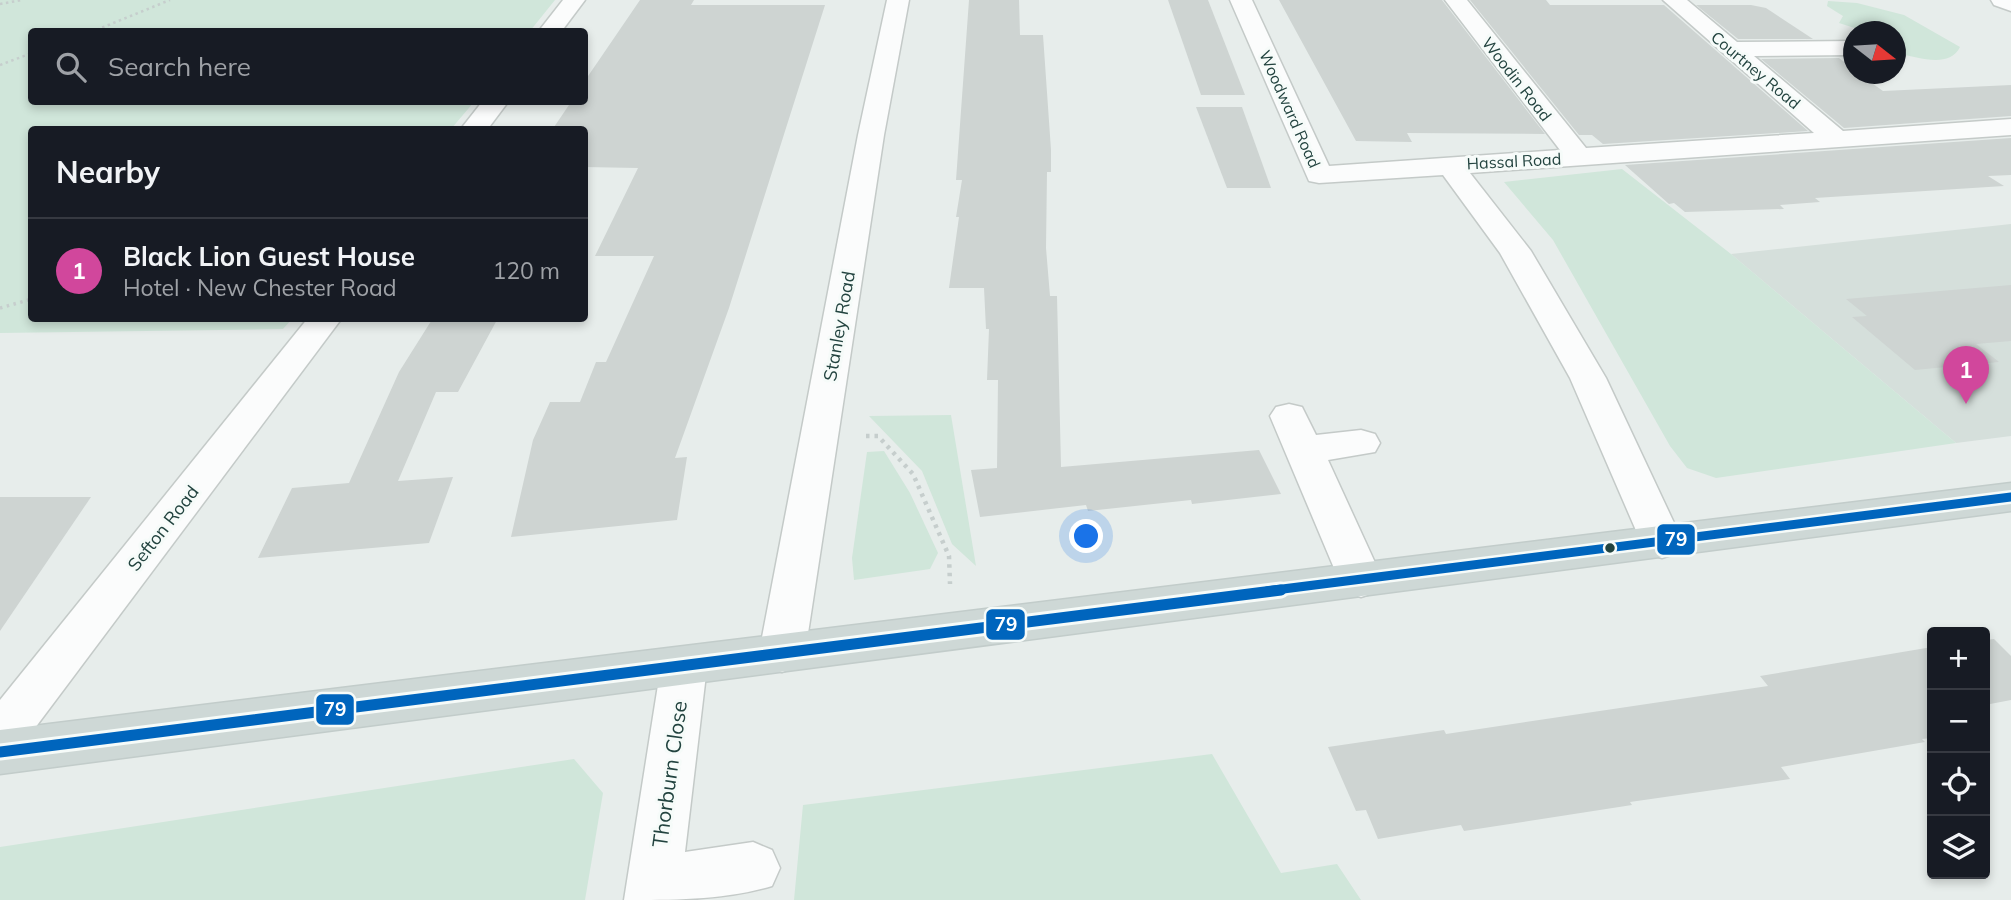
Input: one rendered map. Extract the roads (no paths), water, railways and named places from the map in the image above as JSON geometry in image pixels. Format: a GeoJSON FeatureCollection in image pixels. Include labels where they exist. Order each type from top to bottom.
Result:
{"type":"FeatureCollection","features":[{"type":"Feature","properties":{"kind":"main road"},"geometry":{"type":"LineString","coordinates":[[0,752],[2011,497]]}},
{"type":"Feature","properties":{"kind":"street"},"geometry":{"type":"LineString","coordinates":[[552,28],[574,0]]}},
{"type":"Feature","properties":{"kind":"street","name":"Stanley Road"},"geometry":{"type":"LineString","coordinates":[[782,653],[898,0]]}},
{"type":"Feature","properties":{"kind":"street","name":"Woodward Road"},"geometry":{"type":"LineString","coordinates":[[1241,0],[1319,175],[1450,165]]}},
{"type":"Feature","properties":{"kind":"street","name":"Woodin Road"},"geometry":{"type":"LineString","coordinates":[[1456,0],[1579,157]]}},
{"type":"Feature","properties":{"kind":"street","name":"Courtney Road"},"geometry":{"type":"LineString","coordinates":[[1674,0],[1837,139]]}},
{"type":"Feature","properties":{"kind":"street"},"geometry":{"type":"LineString","coordinates":[[2002,0],[2011,4]]}},
{"type":"Feature","properties":{"kind":"street"},"geometry":{"type":"LineString","coordinates":[[1731,49],[1843,48]]}},
{"type":"Feature","properties":{"kind":"street"},"geometry":{"type":"LineString","coordinates":[[476,126],[493,105]]}},
{"type":"Feature","properties":{"kind":"street","name":"Hassal Road"},"geometry":{"type":"LineString","coordinates":[[1450,165],[2011,127]]}},
{"type":"Feature","properties":{"kind":"street","name":"Hassal Road"},"geometry":{"type":"LineString","coordinates":[[1450,165],[1515,251],[1588,378],[1662,542]]}},
{"type":"Feature","properties":{"kind":"street","name":"Sefton Road"},"geometry":{"type":"LineString","coordinates":[[0,737],[206,452],[271,369],[322,322]]}},
{"type":"Feature","properties":{"kind":"street"},"geometry":{"type":"LineString","coordinates":[[1361,443],[1296,433],[1361,580]]}},
{"type":"Feature","properties":{"kind":"street","name":"Thorburn Close"},"geometry":{"type":"LineString","coordinates":[[684,666],[653,891],[753,868]]}},
{"type":"Feature","properties":{"kind":"place","name":"Black Lion Guest House"},"geometry":{"type":"Point","coordinates":[1966,404]}}]}
